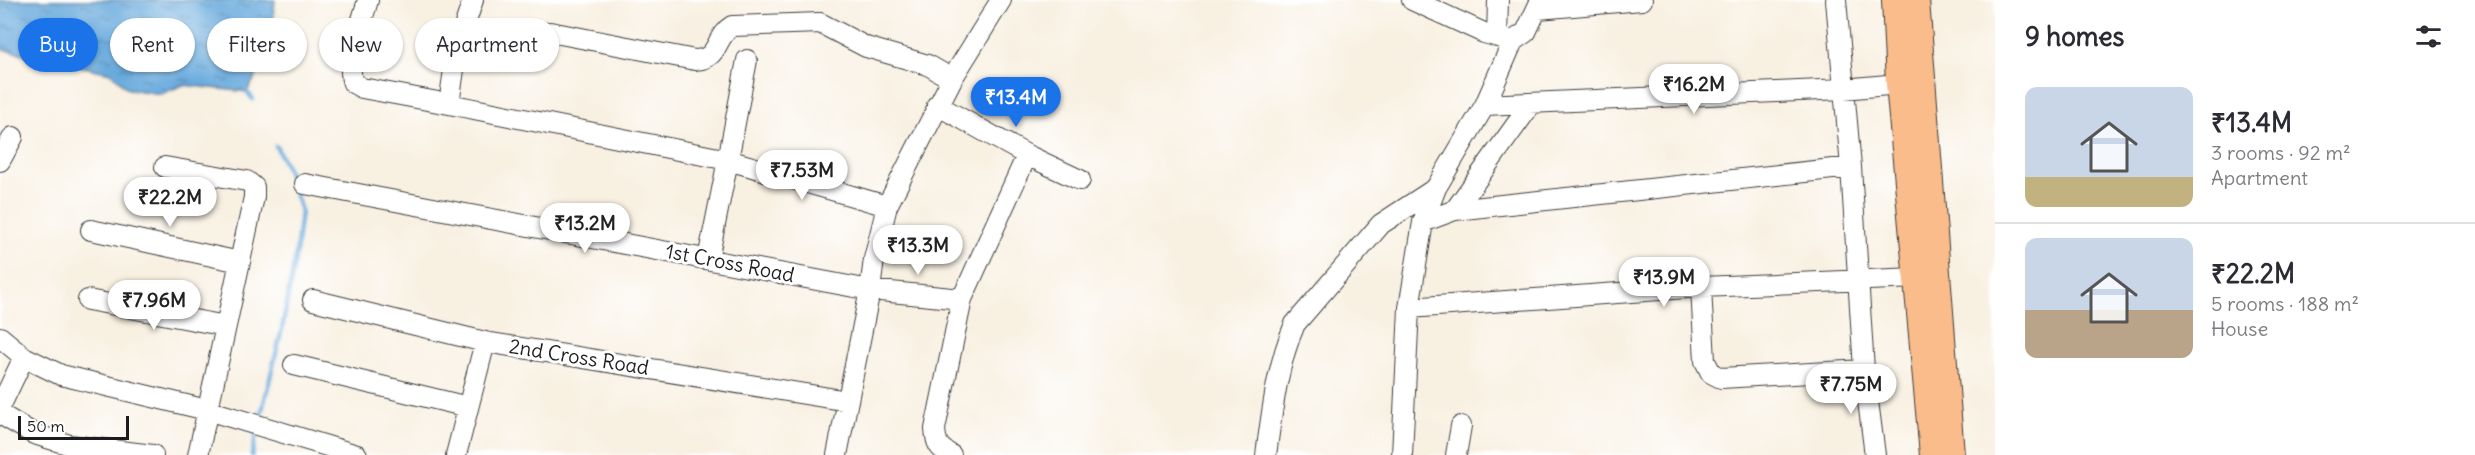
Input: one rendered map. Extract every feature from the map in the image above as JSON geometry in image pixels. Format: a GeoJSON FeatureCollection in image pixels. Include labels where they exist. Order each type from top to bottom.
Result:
{"type":"FeatureCollection","features":[{"type":"Feature","properties":{"kind":"main road"},"geometry":{"type":"LineString","coordinates":[[1895,0],[1899,84],[1933,455]]}},
{"type":"Feature","properties":{"kind":"main road"},"geometry":{"type":"LineString","coordinates":[[1916,0],[1951,455]]}},
{"type":"Feature","properties":{"kind":"street"},"geometry":{"type":"LineString","coordinates":[[368,0],[350,74],[353,83],[362,88],[728,160],[886,206]]}},
{"type":"Feature","properties":{"kind":"street"},"geometry":{"type":"LineString","coordinates":[[449,104],[457,49],[473,0]]}},
{"type":"Feature","properties":{"kind":"street"},"geometry":{"type":"LineString","coordinates":[[837,455],[886,206],[937,105],[999,2],[977,0]]}},
{"type":"Feature","properties":{"kind":"street"},"geometry":{"type":"LineString","coordinates":[[1412,0],[1505,39],[1526,32],[1539,4],[1642,0]]}},
{"type":"Feature","properties":{"kind":"street"},"geometry":{"type":"LineString","coordinates":[[1402,455],[1409,308],[1423,222],[1436,188],[1485,105],[1505,39],[1498,0]]}},
{"type":"Feature","properties":{"kind":"street"},"geometry":{"type":"LineString","coordinates":[[1836,0],[1851,167],[1864,370],[1875,455]]}},
{"type":"Feature","properties":{"kind":"street"},"geometry":{"type":"LineString","coordinates":[[559,34],[695,60],[705,59],[713,54],[722,32],[732,26],[820,23],[851,40],[928,65],[952,79]]}},
{"type":"Feature","properties":{"kind":"street"},"geometry":{"type":"LineString","coordinates":[[708,259],[747,60]]}},
{"type":"Feature","properties":{"kind":"street"},"geometry":{"type":"LineString","coordinates":[[1485,105],[1843,89],[1899,84]]}},
{"type":"Feature","properties":{"kind":"street"},"geometry":{"type":"LineString","coordinates":[[1455,210],[1531,104]]}},
{"type":"Feature","properties":{"kind":"street"},"geometry":{"type":"LineString","coordinates":[[937,105],[1027,155],[1080,180]]}},
{"type":"Feature","properties":{"kind":"street"},"geometry":{"type":"LineString","coordinates":[[0,160],[13,137]]}},
{"type":"Feature","properties":{"kind":"street"},"geometry":{"type":"LineString","coordinates":[[951,455],[941,450],[936,442],[936,429],[962,299],[1027,155]]}},
{"type":"Feature","properties":{"kind":"street"},"geometry":{"type":"LineString","coordinates":[[165,167],[247,181],[254,187],[254,197],[198,455]]}},
{"type":"Feature","properties":{"kind":"street"},"geometry":{"type":"LineString","coordinates":[[1423,222],[1455,210],[1851,167]]}},
{"type":"Feature","properties":{"kind":"street","name":"1st Cross Road"},"geometry":{"type":"LineString","coordinates":[[305,184],[870,290],[962,299]]}},
{"type":"Feature","properties":{"kind":"street"},"geometry":{"type":"LineString","coordinates":[[1266,455],[1272,411],[1289,338],[1295,324],[1381,224],[1436,188]]}},
{"type":"Feature","properties":{"kind":"street"},"geometry":{"type":"LineString","coordinates":[[91,230],[240,262]]}},
{"type":"Feature","properties":{"kind":"street"},"geometry":{"type":"LineString","coordinates":[[1409,308],[1701,287],[1917,278]]}},
{"type":"Feature","properties":{"kind":"street"},"geometry":{"type":"LineString","coordinates":[[1701,287],[1705,361],[1711,373],[1721,378],[1864,370]]}},
{"type":"Feature","properties":{"kind":"street"},"geometry":{"type":"LineString","coordinates":[[88,300],[226,326]]}},
{"type":"Feature","properties":{"kind":"street","name":"2nd Cross Road"},"geometry":{"type":"LineString","coordinates":[[313,300],[485,342],[848,401]]}},
{"type":"Feature","properties":{"kind":"street"},"geometry":{"type":"LineString","coordinates":[[0,337],[24,357],[61,375],[207,410],[357,455]]}},
{"type":"Feature","properties":{"kind":"street"},"geometry":{"type":"LineString","coordinates":[[456,455],[485,342]]}},
{"type":"Feature","properties":{"kind":"street"},"geometry":{"type":"LineString","coordinates":[[0,407],[24,357]]}},
{"type":"Feature","properties":{"kind":"street"},"geometry":{"type":"LineString","coordinates":[[294,365],[468,407]]}},
{"type":"Feature","properties":{"kind":"street"},"geometry":{"type":"LineString","coordinates":[[0,414],[34,434],[70,445],[153,455]]}},
{"type":"Feature","properties":{"kind":"street"},"geometry":{"type":"LineString","coordinates":[[1456,455],[1461,426]]}},
{"type":"Feature","properties":{"kind":"water"},"geometry":{"type":"Polygon","coordinates":[[[0,0],[275,0],[273,18],[207,18],[207,72],[258,72],[247,92],[183,85],[161,94],[128,89],[111,73],[98,70],[98,18],[18,18],[18,53],[0,49],[0,0]]]}},
{"type":"Feature","properties":{"kind":"waterway"},"geometry":{"type":"LineString","coordinates":[[247,92],[253,99]]}},
{"type":"Feature","properties":{"kind":"waterway"},"geometry":{"type":"LineString","coordinates":[[260,419],[282,329],[301,211],[288,171],[276,146]]}},
{"type":"Feature","properties":{"kind":"waterway"},"geometry":{"type":"LineString","coordinates":[[252,455],[257,431]]}}]}
